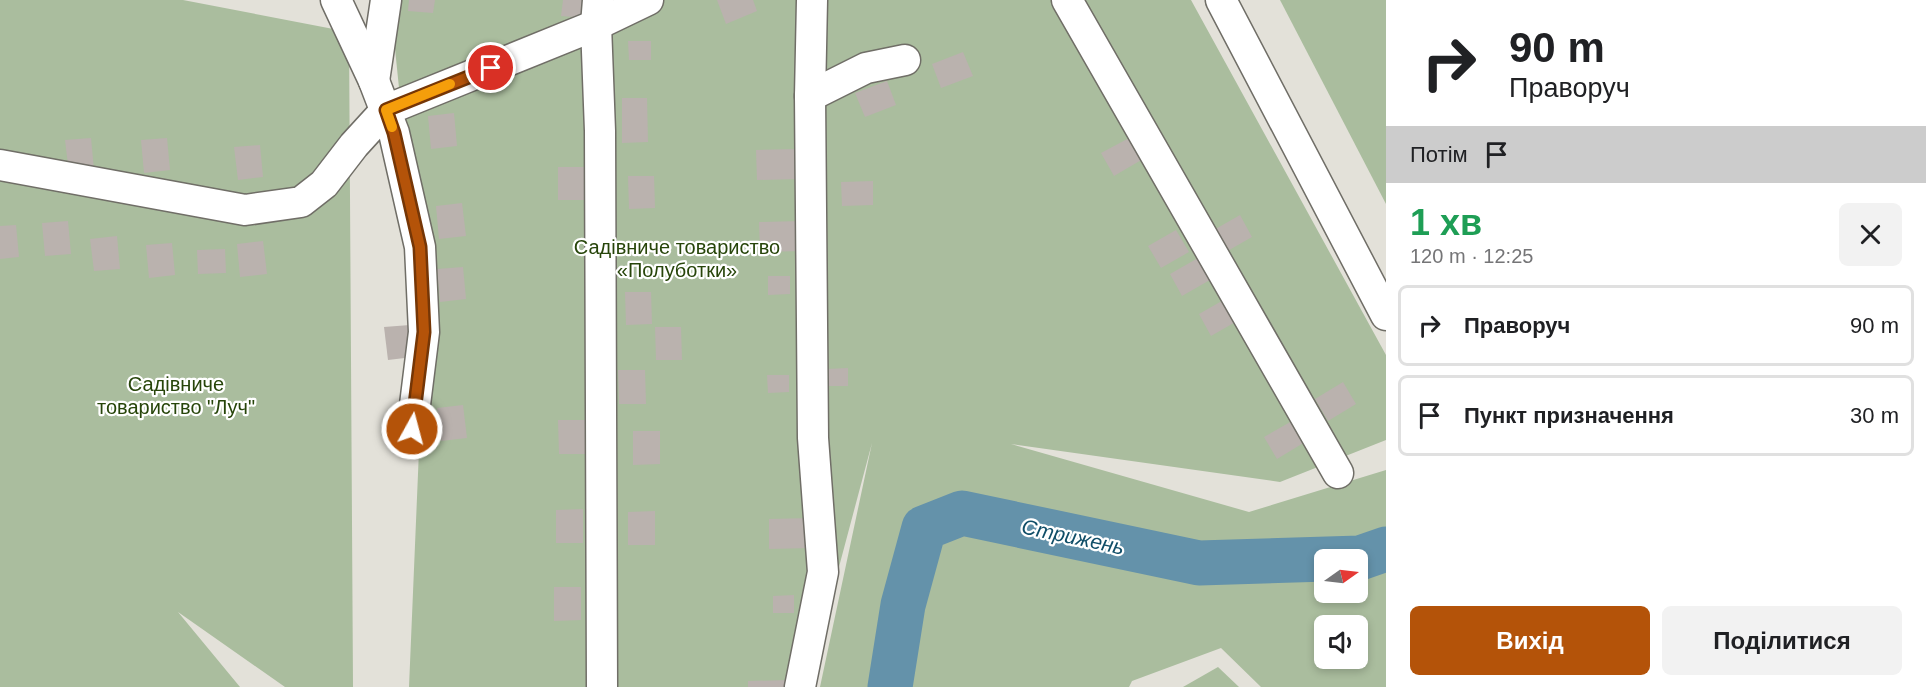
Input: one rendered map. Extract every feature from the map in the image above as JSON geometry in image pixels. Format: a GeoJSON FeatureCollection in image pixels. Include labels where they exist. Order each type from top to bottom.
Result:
{"type":"FeatureCollection","features":[{"type":"Feature","properties":{"kind":"street"},"geometry":{"type":"LineString","coordinates":[[336,0],[374,81],[394,133],[420,247],[424,332],[412,429]]}},
{"type":"Feature","properties":{"kind":"street"},"geometry":{"type":"LineString","coordinates":[[374,81],[386,0]]}},
{"type":"Feature","properties":{"kind":"street"},"geometry":{"type":"LineString","coordinates":[[0,165],[245,210],[301,202],[324,184],[354,145],[386,110],[597,13],[648,0]]}},
{"type":"Feature","properties":{"kind":"street"},"geometry":{"type":"LineString","coordinates":[[800,687],[823,572],[813,438],[810,96],[812,0]]}},
{"type":"Feature","properties":{"kind":"street"},"geometry":{"type":"LineString","coordinates":[[1067,0],[1338,473]]}},
{"type":"Feature","properties":{"kind":"street"},"geometry":{"type":"LineString","coordinates":[[1221,0],[1386,315]]}},
{"type":"Feature","properties":{"kind":"street"},"geometry":{"type":"LineString","coordinates":[[597,13],[600,131],[602,687]]}},
{"type":"Feature","properties":{"kind":"street"},"geometry":{"type":"LineString","coordinates":[[810,96],[866,68],[905,60]]}},
{"type":"Feature","properties":{"kind":"green space","name":"Садівниче товариство \"Луч\""},"geometry":{"type":"Polygon","coordinates":[[[0,0],[183,0],[349,32],[353,687],[285,687],[178,612],[240,687],[0,687],[0,0]]]}},
{"type":"Feature","properties":{"kind":"green space","name":"Садівниче товариство «Полуботки»"},"geometry":{"type":"Polygon","coordinates":[[[390,0],[1191,0],[1386,355],[1386,440],[1280,482],[1011,444],[1249,512],[1386,470],[1386,687],[1261,687],[1221,648],[1132,681],[1129,687],[820,687],[872,443],[807,687],[409,687],[424,332],[390,0]]]}},
{"type":"Feature","properties":{"kind":"green space"},"geometry":{"type":"Polygon","coordinates":[[[1280,0],[1386,0],[1386,204],[1280,0]]]}},
{"type":"Feature","properties":{"kind":"green space"},"geometry":{"type":"Polygon","coordinates":[[[1218,667],[1239,687],[1183,687],[1218,667]]]}},
{"type":"Feature","properties":{"kind":"building"},"geometry":{"type":"Polygon","coordinates":[[[409,0],[435,0],[433,13],[408,11],[409,0]]]}},
{"type":"Feature","properties":{"kind":"building"},"geometry":{"type":"Polygon","coordinates":[[[563,0],[588,0],[587,18],[561,16],[563,0]]]}},
{"type":"Feature","properties":{"kind":"building"},"geometry":{"type":"Polygon","coordinates":[[[717,0],[753,0],[757,11],[726,24],[717,0]]]}},
{"type":"Feature","properties":{"kind":"building"},"geometry":{"type":"Polygon","coordinates":[[[628,41],[651,41],[651,60],[629,60],[628,41]]]}},
{"type":"Feature","properties":{"kind":"building"},"geometry":{"type":"Polygon","coordinates":[[[963,52],[973,76],[941,88],[932,64],[963,52]]]}},
{"type":"Feature","properties":{"kind":"building"},"geometry":{"type":"Polygon","coordinates":[[[887,81],[896,105],[865,117],[855,93],[887,81]]]}},
{"type":"Feature","properties":{"kind":"building"},"geometry":{"type":"Polygon","coordinates":[[[622,98],[647,98],[648,142],[622,143],[622,98]]]}},
{"type":"Feature","properties":{"kind":"building"},"geometry":{"type":"Polygon","coordinates":[[[454,113],[457,146],[431,149],[428,116],[454,113]]]}},
{"type":"Feature","properties":{"kind":"building"},"geometry":{"type":"Polygon","coordinates":[[[1131,137],[1143,159],[1114,176],[1101,153],[1131,137]]]}},
{"type":"Feature","properties":{"kind":"building"},"geometry":{"type":"Polygon","coordinates":[[[91,138],[94,170],[69,173],[65,140],[91,138]]]}},
{"type":"Feature","properties":{"kind":"building"},"geometry":{"type":"Polygon","coordinates":[[[167,138],[170,170],[144,173],[141,140],[167,138]]]}},
{"type":"Feature","properties":{"kind":"building"},"geometry":{"type":"Polygon","coordinates":[[[260,145],[263,177],[238,180],[234,147],[260,145]]]}},
{"type":"Feature","properties":{"kind":"building"},"geometry":{"type":"Polygon","coordinates":[[[798,149],[799,179],[757,180],[756,150],[798,149]]]}},
{"type":"Feature","properties":{"kind":"building"},"geometry":{"type":"Polygon","coordinates":[[[558,167],[584,167],[585,200],[558,200],[558,167]]]}},
{"type":"Feature","properties":{"kind":"building"},"geometry":{"type":"Polygon","coordinates":[[[628,176],[654,176],[655,208],[629,209],[628,176]]]}},
{"type":"Feature","properties":{"kind":"building"},"geometry":{"type":"Polygon","coordinates":[[[873,181],[873,205],[842,206],[841,182],[873,181]]]}},
{"type":"Feature","properties":{"kind":"building"},"geometry":{"type":"Polygon","coordinates":[[[462,203],[466,236],[439,239],[436,206],[462,203]]]}},
{"type":"Feature","properties":{"kind":"building"},"geometry":{"type":"Polygon","coordinates":[[[1240,215],[1252,237],[1224,253],[1212,231],[1240,215]]]}},
{"type":"Feature","properties":{"kind":"building"},"geometry":{"type":"Polygon","coordinates":[[[68,221],[71,254],[45,256],[42,223],[68,221]]]}},
{"type":"Feature","properties":{"kind":"building"},"geometry":{"type":"Polygon","coordinates":[[[801,221],[802,251],[760,252],[759,222],[801,221]]]}},
{"type":"Feature","properties":{"kind":"building"},"geometry":{"type":"Polygon","coordinates":[[[16,225],[19,257],[0,259],[0,226],[16,225]]]}},
{"type":"Feature","properties":{"kind":"building"},"geometry":{"type":"Polygon","coordinates":[[[1176,230],[1189,252],[1161,268],[1148,246],[1176,230]]]}},
{"type":"Feature","properties":{"kind":"building"},"geometry":{"type":"Polygon","coordinates":[[[117,236],[120,269],[94,271],[90,239],[117,236]]]}},
{"type":"Feature","properties":{"kind":"building"},"geometry":{"type":"Polygon","coordinates":[[[263,241],[267,274],[240,277],[237,244],[263,241]]]}},
{"type":"Feature","properties":{"kind":"building"},"geometry":{"type":"Polygon","coordinates":[[[172,243],[175,275],[149,278],[146,245],[172,243]]]}},
{"type":"Feature","properties":{"kind":"building"},"geometry":{"type":"Polygon","coordinates":[[[225,249],[226,273],[198,274],[197,250],[225,249]]]}},
{"type":"Feature","properties":{"kind":"building"},"geometry":{"type":"Polygon","coordinates":[[[1198,258],[1210,280],[1182,296],[1170,274],[1198,258]]]}},
{"type":"Feature","properties":{"kind":"building"},"geometry":{"type":"Polygon","coordinates":[[[463,267],[466,299],[440,302],[437,269],[463,267]]]}},
{"type":"Feature","properties":{"kind":"building"},"geometry":{"type":"Polygon","coordinates":[[[768,276],[790,276],[790,294],[768,295],[768,276]]]}},
{"type":"Feature","properties":{"kind":"building"},"geometry":{"type":"Polygon","coordinates":[[[625,292],[651,292],[652,324],[626,325],[625,292]]]}},
{"type":"Feature","properties":{"kind":"building"},"geometry":{"type":"Polygon","coordinates":[[[1227,298],[1239,320],[1211,336],[1199,314],[1227,298]]]}},
{"type":"Feature","properties":{"kind":"building"},"geometry":{"type":"Polygon","coordinates":[[[410,325],[413,357],[388,360],[384,327],[410,325]]]}},
{"type":"Feature","properties":{"kind":"building"},"geometry":{"type":"Polygon","coordinates":[[[655,327],[681,327],[682,360],[656,360],[655,327]]]}},
{"type":"Feature","properties":{"kind":"building"},"geometry":{"type":"Polygon","coordinates":[[[848,368],[848,386],[827,386],[827,369],[848,368]]]}},
{"type":"Feature","properties":{"kind":"building"},"geometry":{"type":"Polygon","coordinates":[[[618,370],[645,370],[646,404],[619,404],[618,370]]]}},
{"type":"Feature","properties":{"kind":"building"},"geometry":{"type":"Polygon","coordinates":[[[767,375],[789,375],[789,392],[768,393],[767,375]]]}},
{"type":"Feature","properties":{"kind":"building"},"geometry":{"type":"Polygon","coordinates":[[[1343,382],[1356,404],[1328,421],[1315,399],[1343,382]]]}},
{"type":"Feature","properties":{"kind":"building"},"geometry":{"type":"Polygon","coordinates":[[[463,405],[467,438],[441,441],[437,408],[463,405]]]}},
{"type":"Feature","properties":{"kind":"building"},"geometry":{"type":"Polygon","coordinates":[[[558,420],[585,420],[586,454],[559,454],[558,420]]]}},
{"type":"Feature","properties":{"kind":"building"},"geometry":{"type":"Polygon","coordinates":[[[1292,421],[1305,442],[1277,459],[1264,437],[1292,421]]]}},
{"type":"Feature","properties":{"kind":"building"},"geometry":{"type":"Polygon","coordinates":[[[633,431],[660,431],[660,464],[633,465],[633,431]]]}},
{"type":"Feature","properties":{"kind":"building"},"geometry":{"type":"Polygon","coordinates":[[[583,509],[583,543],[556,543],[556,510],[583,509]]]}},
{"type":"Feature","properties":{"kind":"building"},"geometry":{"type":"Polygon","coordinates":[[[655,511],[655,545],[628,545],[628,512],[655,511]]]}},
{"type":"Feature","properties":{"kind":"building"},"geometry":{"type":"Polygon","coordinates":[[[810,518],[811,548],[769,549],[769,519],[810,518]]]}},
{"type":"Feature","properties":{"kind":"building"},"geometry":{"type":"Polygon","coordinates":[[[554,587],[581,587],[581,620],[554,621],[554,587]]]}},
{"type":"Feature","properties":{"kind":"building"},"geometry":{"type":"Polygon","coordinates":[[[794,595],[794,613],[773,613],[773,596],[794,595]]]}},
{"type":"Feature","properties":{"kind":"building"},"geometry":{"type":"Polygon","coordinates":[[[789,680],[789,687],[748,687],[748,681],[789,680]]]}},
{"type":"Feature","properties":{"kind":"waterway","name":"Стрижень"},"geometry":{"type":"LineString","coordinates":[[890,687],[903,605],[924,528],[962,513],[1199,563],[1360,558],[1386,549]]}},
{"type":"Feature","properties":{"kind":"slow traffic"},"geometry":{"type":"LineString","coordinates":[[392,127],[386,110],[450,84]]}},
{"type":"Feature","properties":{"kind":"route"},"geometry":{"type":"LineString","coordinates":[[412,429],[424,332],[420,247],[394,133],[386,110],[491,68]]}}]}
